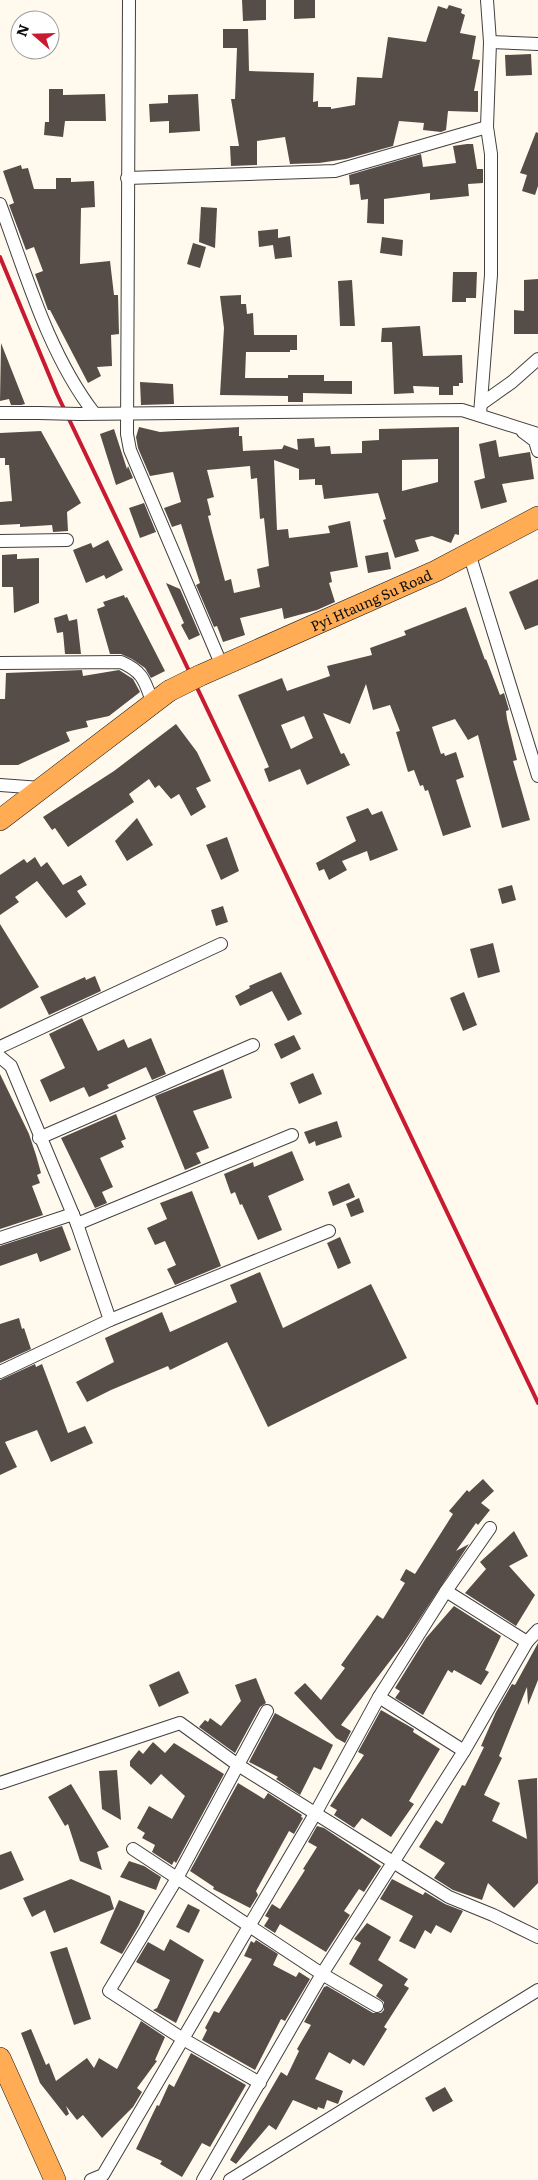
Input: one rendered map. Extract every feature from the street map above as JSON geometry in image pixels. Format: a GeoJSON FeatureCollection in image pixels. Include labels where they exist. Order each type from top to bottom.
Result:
{"type":"FeatureCollection","features":[{"type":"Feature","properties":{"kind":"highway","name":"Pyi Htaung Su Road"},"geometry":{"type":"LineString","coordinates":[[161,698],[199,676],[436,571],[538,517]]}},
{"type":"Feature","properties":{"kind":"highway"},"geometry":{"type":"LineString","coordinates":[[0,820],[161,698]]}},
{"type":"Feature","properties":{"kind":"highway"},"geometry":{"type":"LineString","coordinates":[[0,2058],[55,2180]]}},
{"type":"Feature","properties":{"kind":"street"},"geometry":{"type":"LineString","coordinates":[[129,0],[127,434],[130,450],[222,666]]}},
{"type":"Feature","properties":{"kind":"street"},"geometry":{"type":"LineString","coordinates":[[480,409],[490,275],[491,154],[487,127],[490,42],[487,0]]}},
{"type":"Feature","properties":{"kind":"street"},"geometry":{"type":"LineString","coordinates":[[490,42],[538,44]]}},
{"type":"Feature","properties":{"kind":"street"},"geometry":{"type":"LineString","coordinates":[[127,178],[335,171],[487,127]]}},
{"type":"Feature","properties":{"kind":"street"},"geometry":{"type":"LineString","coordinates":[[0,204],[47,328],[66,368],[94,413]]}},
{"type":"Feature","properties":{"kind":"street"},"geometry":{"type":"LineString","coordinates":[[480,409],[538,359]]}},
{"type":"Feature","properties":{"kind":"street"},"geometry":{"type":"LineString","coordinates":[[0,413],[79,414],[480,409],[513,425],[538,434]]}},
{"type":"Feature","properties":{"kind":"street"},"geometry":{"type":"LineString","coordinates":[[513,425],[535,440],[538,451]]}},
{"type":"Feature","properties":{"kind":"street"},"geometry":{"type":"LineString","coordinates":[[510,532],[538,504]]}},
{"type":"Feature","properties":{"kind":"street"},"geometry":{"type":"LineString","coordinates":[[0,541],[66,540]]}},
{"type":"Feature","properties":{"kind":"street"},"geometry":{"type":"LineString","coordinates":[[469,553],[538,776]]}},
{"type":"Feature","properties":{"kind":"street"},"geometry":{"type":"LineString","coordinates":[[0,663],[121,662],[133,667],[161,698]]}},
{"type":"Feature","properties":{"kind":"street"},"geometry":{"type":"LineString","coordinates":[[0,785],[41,788]]}},
{"type":"Feature","properties":{"kind":"street"},"geometry":{"type":"LineString","coordinates":[[0,1047],[221,944]]}},
{"type":"Feature","properties":{"kind":"street"},"geometry":{"type":"LineString","coordinates":[[39,1138],[253,1045]]}},
{"type":"Feature","properties":{"kind":"street"},"geometry":{"type":"LineString","coordinates":[[0,1057],[11,1066],[39,1138],[75,1219],[110,1320]]}},
{"type":"Feature","properties":{"kind":"street"},"geometry":{"type":"LineString","coordinates":[[0,1238],[75,1219],[292,1135]]}},
{"type":"Feature","properties":{"kind":"street"},"geometry":{"type":"LineString","coordinates":[[0,1372],[110,1320],[329,1231]]}},
{"type":"Feature","properties":{"kind":"street"},"geometry":{"type":"LineString","coordinates":[[91,2180],[103,2174],[315,1814],[380,1696],[446,1591],[490,1528]]}},
{"type":"Feature","properties":{"kind":"street"},"geometry":{"type":"LineString","coordinates":[[446,1591],[527,1642]]}},
{"type":"Feature","properties":{"kind":"street"},"geometry":{"type":"LineString","coordinates":[[203,2180],[322,1974],[392,1861],[464,1751],[527,1642],[538,1630]]}},
{"type":"Feature","properties":{"kind":"street"},"geometry":{"type":"LineString","coordinates":[[380,1696],[464,1751]]}},
{"type":"Feature","properties":{"kind":"street"},"geometry":{"type":"LineString","coordinates":[[260,2083],[183,2039],[109,1991],[176,1880],[267,1711]]}},
{"type":"Feature","properties":{"kind":"street"},"geometry":{"type":"LineString","coordinates":[[0,1783],[180,1723],[238,1765],[449,1897],[493,1915],[538,1937]]}},
{"type":"Feature","properties":{"kind":"street"},"geometry":{"type":"LineString","coordinates":[[133,1849],[176,1880],[249,1924],[322,1974],[377,2006]]}},
{"type":"Feature","properties":{"kind":"street"},"geometry":{"type":"LineString","coordinates":[[230,2180],[538,1990]]}},
{"type":"Feature","properties":{"kind":"building"},"geometry":{"type":"Polygon","coordinates":[[[242,0],[266,0],[266,20],[243,21],[242,0]]]}},
{"type":"Feature","properties":{"kind":"building"},"geometry":{"type":"Polygon","coordinates":[[[294,0],[315,0],[315,18],[294,19],[294,0]]]}},
{"type":"Feature","properties":{"kind":"building"},"geometry":{"type":"Polygon","coordinates":[[[449,5],[462,9],[461,13],[465,15],[460,33],[476,36],[472,59],[480,60],[474,91],[478,91],[478,112],[448,111],[446,130],[441,132],[423,130],[424,123],[399,121],[393,146],[346,159],[319,163],[290,164],[285,137],[257,141],[257,165],[231,166],[230,146],[239,146],[231,99],[235,99],[237,48],[223,48],[223,29],[248,29],[249,71],[314,73],[313,102],[318,101],[318,107],[331,107],[331,109],[355,105],[357,77],[382,78],[388,37],[426,42],[438,6],[447,9],[449,5]]]}},
{"type":"Feature","properties":{"kind":"building"},"geometry":{"type":"Polygon","coordinates":[[[531,54],[532,75],[506,76],[505,55],[531,54]]]}},
{"type":"Feature","properties":{"kind":"building"},"geometry":{"type":"Polygon","coordinates":[[[49,89],[63,89],[63,95],[105,94],[106,121],[65,121],[63,137],[44,135],[45,122],[49,122],[49,89]]]}},
{"type":"Feature","properties":{"kind":"building"},"geometry":{"type":"Polygon","coordinates":[[[198,94],[200,131],[169,133],[169,121],[150,122],[149,104],[168,103],[168,95],[198,94]]]}},
{"type":"Feature","properties":{"kind":"building"},"geometry":{"type":"Polygon","coordinates":[[[536,132],[538,133],[538,186],[535,195],[522,191],[527,175],[520,173],[536,132]]]}},
{"type":"Feature","properties":{"kind":"building"},"geometry":{"type":"Polygon","coordinates":[[[473,144],[477,169],[483,169],[483,183],[468,184],[469,196],[430,200],[430,193],[384,199],[384,224],[367,223],[368,199],[361,200],[359,184],[350,185],[349,175],[421,154],[423,167],[456,163],[453,146],[473,144]]]}},
{"type":"Feature","properties":{"kind":"building"},"geometry":{"type":"Polygon","coordinates":[[[21,165],[22,169],[28,168],[34,189],[56,189],[56,178],[71,178],[71,182],[94,181],[95,207],[81,208],[80,264],[110,261],[114,295],[118,295],[119,334],[111,335],[112,366],[97,367],[101,376],[88,383],[50,310],[48,310],[35,274],[43,271],[34,247],[26,250],[9,205],[14,203],[3,171],[21,165]]]}},
{"type":"Feature","properties":{"kind":"building"},"geometry":{"type":"Polygon","coordinates":[[[201,207],[217,208],[215,248],[199,242],[201,207]]]}},
{"type":"Feature","properties":{"kind":"building"},"geometry":{"type":"Polygon","coordinates":[[[278,229],[278,238],[290,236],[292,257],[275,259],[273,245],[259,247],[258,231],[278,229]]]}},
{"type":"Feature","properties":{"kind":"building"},"geometry":{"type":"Polygon","coordinates":[[[382,237],[403,240],[402,256],[380,253],[382,237]]]}},
{"type":"Feature","properties":{"kind":"building"},"geometry":{"type":"Polygon","coordinates":[[[193,243],[206,247],[200,268],[187,264],[193,243]]]}},
{"type":"Feature","properties":{"kind":"building"},"geometry":{"type":"Polygon","coordinates":[[[453,272],[477,272],[476,298],[466,298],[466,302],[452,302],[453,272]]]}},
{"type":"Feature","properties":{"kind":"building"},"geometry":{"type":"Polygon","coordinates":[[[538,279],[538,334],[514,334],[514,310],[524,311],[524,280],[538,279]]]}},
{"type":"Feature","properties":{"kind":"building"},"geometry":{"type":"Polygon","coordinates":[[[352,280],[355,326],[340,326],[338,281],[352,280]]]}},
{"type":"Feature","properties":{"kind":"building"},"geometry":{"type":"Polygon","coordinates":[[[241,295],[241,304],[246,304],[247,314],[253,313],[254,335],[297,335],[297,350],[290,350],[290,352],[246,352],[245,378],[288,378],[288,375],[324,375],[324,381],[352,381],[352,394],[303,393],[303,402],[288,402],[288,396],[220,395],[224,328],[220,296],[241,295]]]}},
{"type":"Feature","properties":{"kind":"building"},"geometry":{"type":"Polygon","coordinates":[[[420,326],[423,356],[462,355],[463,383],[459,383],[459,386],[453,386],[453,395],[439,395],[439,387],[413,386],[414,393],[394,394],[392,342],[381,342],[382,328],[420,326]]]}},
{"type":"Feature","properties":{"kind":"building"},"geometry":{"type":"Polygon","coordinates":[[[1,343],[25,404],[11,405],[9,399],[0,401],[1,343]]]}},
{"type":"Feature","properties":{"kind":"building"},"geometry":{"type":"Polygon","coordinates":[[[140,382],[173,384],[174,404],[141,405],[140,382]]]}},
{"type":"Feature","properties":{"kind":"building"},"geometry":{"type":"Polygon","coordinates":[[[139,427],[160,432],[239,427],[243,451],[282,449],[284,445],[298,450],[297,439],[314,438],[315,447],[330,446],[331,454],[362,453],[362,441],[379,440],[379,429],[459,427],[459,535],[455,534],[451,543],[432,536],[415,540],[419,551],[395,558],[383,520],[386,519],[378,493],[324,499],[322,485],[315,485],[315,479],[299,480],[299,469],[274,460],[277,530],[288,529],[289,538],[330,533],[328,526],[350,521],[358,567],[330,572],[332,582],[329,583],[335,602],[317,610],[284,619],[282,608],[240,618],[245,635],[223,642],[217,626],[214,627],[196,585],[200,583],[181,524],[172,527],[164,508],[181,502],[173,472],[150,476],[138,448],[136,437],[139,427]],[[438,459],[402,460],[402,491],[438,482],[438,459]],[[250,466],[207,470],[214,497],[207,499],[211,515],[208,516],[225,581],[231,579],[234,593],[260,587],[257,569],[269,566],[264,518],[260,519],[257,478],[251,479],[250,466]]]}},
{"type":"Feature","properties":{"kind":"building"},"geometry":{"type":"Polygon","coordinates":[[[114,429],[127,469],[128,466],[133,478],[116,485],[100,434],[114,429]]]}},
{"type":"Feature","properties":{"kind":"building"},"geometry":{"type":"Polygon","coordinates":[[[41,431],[81,503],[67,512],[68,531],[53,532],[52,525],[20,527],[20,524],[0,525],[0,502],[12,501],[9,465],[5,465],[5,458],[0,458],[0,433],[41,431]]]}},
{"type":"Feature","properties":{"kind":"building"},"geometry":{"type":"Polygon","coordinates":[[[496,440],[499,457],[530,452],[534,479],[502,484],[507,502],[481,509],[474,481],[485,478],[479,444],[496,440]]]}},
{"type":"Feature","properties":{"kind":"building"},"geometry":{"type":"Polygon","coordinates":[[[144,503],[156,532],[140,538],[129,508],[144,503]]]}},
{"type":"Feature","properties":{"kind":"building"},"geometry":{"type":"Polygon","coordinates":[[[108,540],[123,570],[106,579],[104,575],[86,583],[73,550],[91,543],[93,548],[108,540]]]}},
{"type":"Feature","properties":{"kind":"building"},"geometry":{"type":"Polygon","coordinates":[[[388,552],[391,569],[368,573],[365,556],[388,552]]]}},
{"type":"Feature","properties":{"kind":"building"},"geometry":{"type":"Polygon","coordinates":[[[17,554],[17,559],[39,558],[39,603],[14,613],[13,587],[2,587],[2,555],[17,554]]]}},
{"type":"Feature","properties":{"kind":"building"},"geometry":{"type":"Polygon","coordinates":[[[538,579],[538,625],[525,630],[509,592],[538,579]]]}},
{"type":"Feature","properties":{"kind":"building"},"geometry":{"type":"Polygon","coordinates":[[[166,583],[180,589],[200,635],[189,640],[181,625],[184,623],[166,583]]]}},
{"type":"Feature","properties":{"kind":"building"},"geometry":{"type":"Polygon","coordinates":[[[124,595],[125,598],[127,597],[165,671],[151,678],[145,668],[132,659],[121,654],[110,654],[97,609],[105,606],[103,602],[124,595]]]}},
{"type":"Feature","properties":{"kind":"building"},"geometry":{"type":"Polygon","coordinates":[[[466,607],[500,695],[504,693],[509,710],[506,711],[507,719],[517,760],[513,761],[530,820],[502,828],[478,735],[468,740],[455,719],[432,727],[441,754],[444,753],[445,756],[456,752],[464,777],[456,780],[471,827],[443,836],[428,790],[425,791],[423,785],[420,786],[414,770],[408,772],[396,732],[400,731],[390,705],[373,710],[366,684],[350,724],[323,713],[341,754],[344,753],[350,765],[307,785],[300,769],[269,782],[264,769],[269,767],[238,695],[282,678],[287,691],[330,676],[327,666],[372,655],[370,648],[406,635],[404,631],[466,607]],[[304,716],[281,725],[291,749],[313,738],[304,716]]]}},
{"type":"Feature","properties":{"kind":"building"},"geometry":{"type":"Polygon","coordinates":[[[67,614],[69,621],[77,619],[81,654],[65,654],[63,632],[57,633],[54,618],[67,614]]]}},
{"type":"Feature","properties":{"kind":"building"},"geometry":{"type":"Polygon","coordinates":[[[82,670],[83,676],[119,670],[133,679],[140,692],[109,716],[86,721],[88,727],[66,732],[70,741],[18,765],[0,765],[0,699],[5,699],[6,673],[82,670]]]}},
{"type":"Feature","properties":{"kind":"building"},"geometry":{"type":"Polygon","coordinates":[[[176,724],[197,752],[211,781],[196,788],[206,807],[191,816],[179,794],[171,799],[159,785],[155,788],[149,779],[129,794],[134,802],[68,847],[55,828],[52,830],[43,817],[114,771],[176,724]]]}},
{"type":"Feature","properties":{"kind":"building"},"geometry":{"type":"Polygon","coordinates":[[[368,808],[372,815],[382,811],[398,850],[370,861],[367,851],[342,861],[347,870],[329,880],[324,869],[319,871],[316,863],[356,841],[346,817],[368,808]]]}},
{"type":"Feature","properties":{"kind":"building"},"geometry":{"type":"Polygon","coordinates":[[[137,818],[153,845],[127,861],[115,841],[137,818]]]}},
{"type":"Feature","properties":{"kind":"building"},"geometry":{"type":"Polygon","coordinates":[[[227,837],[239,871],[221,880],[206,845],[227,837]]]}},
{"type":"Feature","properties":{"kind":"building"},"geometry":{"type":"Polygon","coordinates":[[[35,857],[41,867],[47,862],[63,885],[81,875],[87,885],[77,891],[86,904],[66,918],[37,881],[15,897],[19,902],[0,915],[0,875],[24,859],[27,863],[35,857]]]}},
{"type":"Feature","properties":{"kind":"building"},"geometry":{"type":"Polygon","coordinates":[[[512,885],[516,900],[502,904],[498,889],[512,885]]]}},
{"type":"Feature","properties":{"kind":"building"},"geometry":{"type":"Polygon","coordinates":[[[223,906],[228,922],[216,926],[211,910],[223,906]]]}},
{"type":"Feature","properties":{"kind":"building"},"geometry":{"type":"Polygon","coordinates":[[[0,924],[39,987],[0,1009],[0,924]]]}},
{"type":"Feature","properties":{"kind":"building"},"geometry":{"type":"Polygon","coordinates":[[[493,943],[500,972],[478,978],[470,949],[493,943]]]}},
{"type":"Feature","properties":{"kind":"building"},"geometry":{"type":"Polygon","coordinates":[[[281,972],[302,1014],[288,1021],[272,991],[240,1006],[235,996],[250,988],[249,986],[281,972]]]}},
{"type":"Feature","properties":{"kind":"building"},"geometry":{"type":"Polygon","coordinates":[[[95,976],[101,991],[49,1015],[40,997],[85,977],[86,980],[95,976]]]}},
{"type":"Feature","properties":{"kind":"building"},"geometry":{"type":"Polygon","coordinates":[[[464,992],[477,1025],[463,1031],[450,998],[464,992]]]}},
{"type":"Feature","properties":{"kind":"building"},"geometry":{"type":"Polygon","coordinates":[[[82,1018],[98,1051],[124,1039],[128,1048],[151,1038],[166,1074],[152,1080],[146,1067],[107,1085],[109,1088],[89,1097],[84,1087],[50,1102],[40,1080],[65,1068],[49,1034],[82,1018]]]}},
{"type":"Feature","properties":{"kind":"building"},"geometry":{"type":"Polygon","coordinates":[[[294,1035],[301,1049],[281,1059],[274,1044],[294,1035]]]}},
{"type":"Feature","properties":{"kind":"building"},"geometry":{"type":"Polygon","coordinates":[[[223,1069],[232,1098],[193,1111],[209,1148],[196,1153],[201,1163],[185,1170],[155,1096],[223,1069]]]}},
{"type":"Feature","properties":{"kind":"building"},"geometry":{"type":"Polygon","coordinates":[[[313,1073],[322,1094],[299,1104],[290,1083],[313,1073]]]}},
{"type":"Feature","properties":{"kind":"building"},"geometry":{"type":"Polygon","coordinates":[[[0,1074],[29,1134],[36,1155],[41,1173],[37,1175],[40,1183],[32,1186],[43,1215],[0,1229],[0,1074]]]}},
{"type":"Feature","properties":{"kind":"building"},"geometry":{"type":"Polygon","coordinates":[[[116,1114],[126,1139],[121,1141],[124,1147],[100,1158],[113,1187],[102,1192],[107,1203],[95,1208],[61,1138],[116,1114]]]}},
{"type":"Feature","properties":{"kind":"building"},"geometry":{"type":"Polygon","coordinates":[[[337,1121],[342,1137],[316,1146],[315,1141],[309,1144],[304,1132],[337,1121]]]}},
{"type":"Feature","properties":{"kind":"building"},"geometry":{"type":"Polygon","coordinates":[[[292,1151],[304,1180],[268,1196],[282,1230],[258,1240],[235,1192],[231,1194],[224,1174],[253,1162],[254,1167],[292,1151]]]}},
{"type":"Feature","properties":{"kind":"building"},"geometry":{"type":"Polygon","coordinates":[[[349,1183],[355,1197],[333,1206],[328,1192],[349,1183]]]}},
{"type":"Feature","properties":{"kind":"building"},"geometry":{"type":"Polygon","coordinates":[[[192,1191],[221,1266],[175,1285],[167,1269],[176,1265],[165,1241],[155,1245],[147,1228],[167,1219],[160,1203],[192,1191]]]}},
{"type":"Feature","properties":{"kind":"building"},"geometry":{"type":"Polygon","coordinates":[[[359,1198],[364,1212],[351,1217],[346,1204],[359,1198]]]}},
{"type":"Feature","properties":{"kind":"building"},"geometry":{"type":"Polygon","coordinates":[[[62,1226],[71,1250],[40,1262],[37,1253],[0,1266],[0,1246],[62,1226]]]}},
{"type":"Feature","properties":{"kind":"building"},"geometry":{"type":"Polygon","coordinates":[[[340,1237],[351,1263],[338,1269],[327,1243],[340,1237]]]}},
{"type":"Feature","properties":{"kind":"building"},"geometry":{"type":"Polygon","coordinates":[[[260,1272],[283,1328],[371,1284],[407,1358],[268,1427],[227,1342],[170,1370],[168,1366],[87,1402],[76,1382],[114,1362],[105,1338],[162,1312],[170,1332],[237,1302],[230,1285],[260,1272]]]}},
{"type":"Feature","properties":{"kind":"building"},"geometry":{"type":"Polygon","coordinates":[[[19,1318],[31,1349],[0,1363],[0,1324],[19,1318]]]}},
{"type":"Feature","properties":{"kind":"building"},"geometry":{"type":"Polygon","coordinates":[[[35,1364],[36,1367],[42,1364],[68,1433],[85,1426],[93,1443],[51,1462],[37,1430],[5,1442],[17,1467],[0,1475],[0,1380],[35,1364]]]}},
{"type":"Feature","properties":{"kind":"building"},"geometry":{"type":"Polygon","coordinates":[[[483,1479],[494,1491],[481,1503],[490,1510],[478,1525],[476,1523],[456,1551],[469,1544],[403,1644],[341,1725],[351,1731],[345,1743],[336,1738],[294,1693],[305,1683],[321,1700],[345,1668],[341,1665],[377,1615],[383,1619],[405,1583],[400,1580],[406,1569],[415,1574],[453,1514],[449,1511],[467,1490],[469,1492],[483,1479]]]}},
{"type":"Feature","properties":{"kind":"building"},"geometry":{"type":"Polygon","coordinates":[[[514,1531],[528,1556],[509,1566],[535,1595],[516,1626],[465,1593],[486,1569],[480,1562],[514,1531]]]}},
{"type":"Feature","properties":{"kind":"building"},"geometry":{"type":"Polygon","coordinates":[[[454,1606],[501,1636],[485,1670],[489,1672],[481,1685],[454,1670],[452,1673],[448,1670],[423,1715],[395,1698],[400,1691],[395,1688],[426,1638],[454,1606]]]}},
{"type":"Feature","properties":{"kind":"building"},"geometry":{"type":"Polygon","coordinates":[[[538,1643],[538,1680],[528,1705],[527,1687],[499,1756],[502,1758],[484,1795],[500,1803],[492,1821],[527,1839],[518,1780],[537,1778],[538,1883],[514,1908],[488,1883],[482,1900],[453,1890],[434,1878],[445,1863],[419,1847],[436,1820],[442,1824],[462,1785],[465,1786],[484,1747],[481,1746],[496,1712],[512,1684],[515,1685],[538,1643]]]}},
{"type":"Feature","properties":{"kind":"building"},"geometry":{"type":"Polygon","coordinates":[[[179,1671],[189,1693],[159,1707],[149,1685],[179,1671]]]}},
{"type":"Feature","properties":{"kind":"building"},"geometry":{"type":"Polygon","coordinates":[[[256,1678],[266,1703],[260,1707],[235,1753],[199,1727],[205,1720],[208,1722],[210,1718],[221,1726],[241,1701],[235,1685],[256,1678]]]}},
{"type":"Feature","properties":{"kind":"building"},"geometry":{"type":"Polygon","coordinates":[[[381,1710],[414,1729],[413,1732],[440,1749],[409,1801],[414,1804],[391,1837],[362,1818],[354,1828],[334,1815],[337,1810],[330,1806],[364,1755],[358,1752],[381,1710]]]}},
{"type":"Feature","properties":{"kind":"building"},"geometry":{"type":"Polygon","coordinates":[[[275,1713],[333,1745],[321,1770],[314,1767],[300,1795],[276,1779],[278,1777],[249,1762],[275,1713]]]}},
{"type":"Feature","properties":{"kind":"building"},"geometry":{"type":"Polygon","coordinates":[[[153,1742],[165,1753],[174,1743],[224,1774],[176,1863],[174,1861],[172,1865],[152,1852],[155,1845],[142,1838],[145,1833],[137,1828],[149,1806],[172,1819],[185,1796],[161,1774],[151,1785],[130,1766],[130,1761],[139,1750],[143,1754],[153,1742]]]}},
{"type":"Feature","properties":{"kind":"building"},"geometry":{"type":"Polygon","coordinates":[[[117,1770],[121,1820],[102,1809],[99,1771],[117,1770]]]}},
{"type":"Feature","properties":{"kind":"building"},"geometry":{"type":"Polygon","coordinates":[[[238,1783],[264,1799],[268,1793],[302,1815],[301,1817],[303,1818],[294,1834],[289,1831],[256,1891],[258,1895],[250,1908],[213,1889],[214,1887],[190,1871],[238,1783]]]}},
{"type":"Feature","properties":{"kind":"building"},"geometry":{"type":"Polygon","coordinates":[[[71,1784],[109,1847],[97,1852],[102,1870],[80,1861],[68,1824],[65,1826],[48,1797],[71,1784]]]}},
{"type":"Feature","properties":{"kind":"building"},"geometry":{"type":"Polygon","coordinates":[[[317,1826],[324,1828],[381,1866],[364,1892],[359,1889],[344,1911],[350,1915],[326,1952],[280,1924],[275,1933],[264,1926],[269,1918],[265,1916],[272,1904],[280,1909],[305,1870],[303,1869],[317,1847],[308,1842],[317,1826]]]}},
{"type":"Feature","properties":{"kind":"building"},"geometry":{"type":"Polygon","coordinates":[[[11,1851],[24,1880],[0,1890],[0,1855],[11,1851]]]}},
{"type":"Feature","properties":{"kind":"building"},"geometry":{"type":"Polygon","coordinates":[[[129,1861],[144,1866],[161,1877],[156,1890],[120,1877],[129,1861]]]}},
{"type":"Feature","properties":{"kind":"building"},"geometry":{"type":"Polygon","coordinates":[[[71,1879],[110,1896],[114,1909],[54,1933],[45,1910],[32,1917],[23,1898],[71,1879]]]}},
{"type":"Feature","properties":{"kind":"building"},"geometry":{"type":"Polygon","coordinates":[[[392,1879],[423,1895],[425,1892],[445,1904],[463,1911],[451,1933],[436,1925],[431,1934],[425,1930],[415,1949],[399,1941],[413,1916],[380,1899],[392,1879]]]}},
{"type":"Feature","properties":{"kind":"building"},"geometry":{"type":"Polygon","coordinates":[[[119,1900],[145,1911],[122,1954],[100,1943],[119,1900]]]}},
{"type":"Feature","properties":{"kind":"building"},"geometry":{"type":"Polygon","coordinates":[[[188,1904],[200,1910],[189,1933],[176,1927],[188,1904]]]}},
{"type":"Feature","properties":{"kind":"building"},"geometry":{"type":"Polygon","coordinates":[[[367,1923],[391,1937],[378,1960],[408,1979],[404,1985],[409,1988],[384,2027],[387,2029],[364,2066],[353,2059],[350,2064],[329,2052],[315,2079],[343,2091],[338,2104],[327,2100],[324,2109],[318,2107],[317,2110],[293,2100],[276,2130],[269,2125],[236,2164],[230,2160],[281,2072],[287,2076],[299,2051],[297,2049],[311,2025],[304,2022],[324,1987],[327,1986],[373,2013],[381,2013],[384,2010],[384,2002],[376,1996],[383,1985],[349,1964],[361,1943],[354,1939],[367,1923]]]}},
{"type":"Feature","properties":{"kind":"building"},"geometry":{"type":"Polygon","coordinates":[[[170,1939],[204,1960],[176,2023],[153,2010],[157,2008],[170,1980],[136,1962],[148,1942],[164,1951],[170,1939]]]}},
{"type":"Feature","properties":{"kind":"building"},"geometry":{"type":"Polygon","coordinates":[[[256,1940],[278,1954],[273,1965],[296,1977],[299,1972],[310,1979],[285,2021],[281,2019],[255,2070],[202,2040],[207,2030],[205,2028],[214,2011],[219,2013],[252,1959],[244,1956],[251,1941],[254,1943],[256,1940]]]}},
{"type":"Feature","properties":{"kind":"building"},"geometry":{"type":"Polygon","coordinates":[[[67,1947],[91,2019],[74,2025],[50,1952],[67,1947]]]}},
{"type":"Feature","properties":{"kind":"building"},"geometry":{"type":"Polygon","coordinates":[[[141,2021],[165,2037],[155,2060],[157,2061],[137,2088],[142,2092],[133,2107],[102,2138],[83,2115],[77,2120],[66,2106],[69,2114],[66,2116],[40,2083],[21,2033],[31,2029],[46,2065],[49,2063],[56,2081],[87,2058],[94,2068],[99,2058],[117,2069],[141,2021]]]}},
{"type":"Feature","properties":{"kind":"building"},"geometry":{"type":"Polygon","coordinates":[[[191,2053],[246,2085],[210,2147],[202,2143],[182,2177],[160,2164],[162,2161],[136,2149],[169,2084],[174,2087],[191,2053]]]}},
{"type":"Feature","properties":{"kind":"building"},"geometry":{"type":"Polygon","coordinates":[[[445,2087],[453,2101],[433,2112],[425,2098],[445,2087]]]}},
{"type":"Feature","properties":{"kind":"railway"},"geometry":{"type":"LineString","coordinates":[[0,257],[57,394],[538,1403]]}}]}
